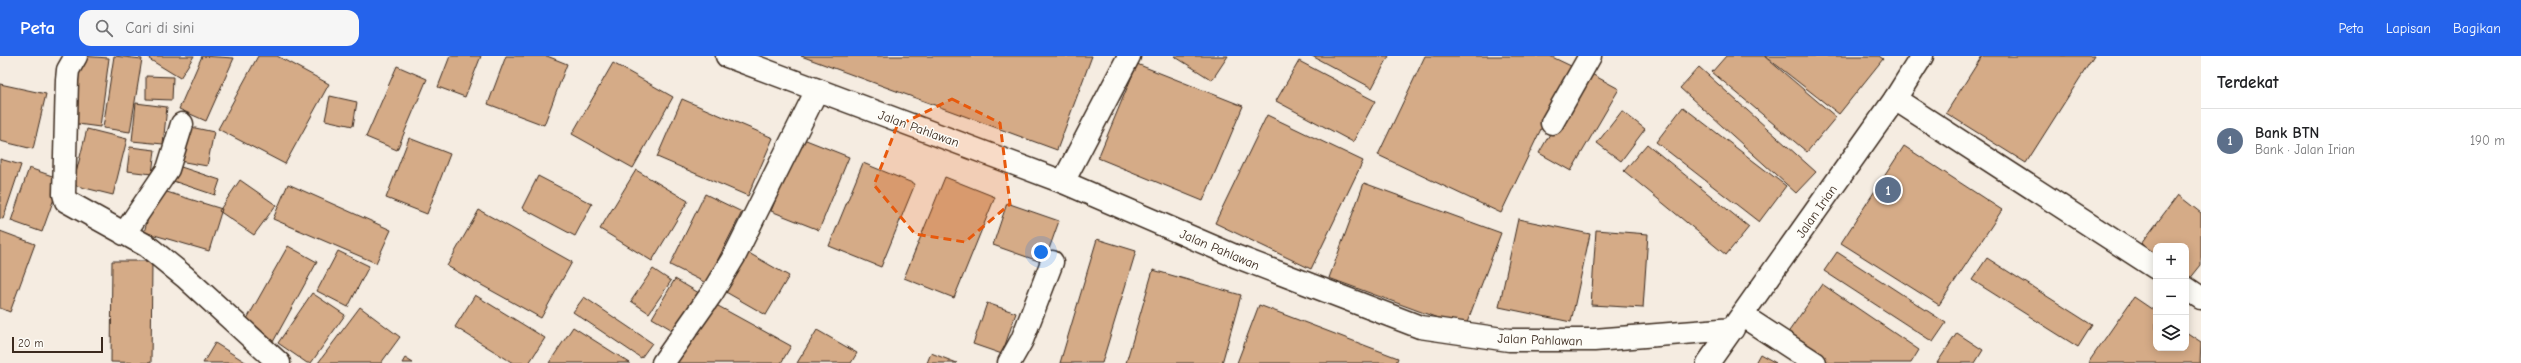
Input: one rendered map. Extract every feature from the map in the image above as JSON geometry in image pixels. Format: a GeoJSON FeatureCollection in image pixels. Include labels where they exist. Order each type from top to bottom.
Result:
{"type":"FeatureCollection","features":[{"type":"Feature","properties":{"kind":"street"},"geometry":{"type":"LineString","coordinates":[[76,56],[68,70],[67,80],[64,198],[66,202],[147,246],[185,277],[279,363]]}},
{"type":"Feature","properties":{"kind":"street","name":"Jalan Pahlawan"},"geometry":{"type":"LineString","coordinates":[[727,56],[1063,182],[1235,256],[1420,327],[1509,340],[1594,340],[1738,322]]}},
{"type":"Feature","properties":{"kind":"street"},"geometry":{"type":"LineString","coordinates":[[1063,182],[1129,56]]}},
{"type":"Feature","properties":{"kind":"street"},"geometry":{"type":"LineString","coordinates":[[1552,123],[1590,56]]}},
{"type":"Feature","properties":{"kind":"street","name":"Jalan Irian"},"geometry":{"type":"LineString","coordinates":[[1708,363],[1895,99],[1922,56]]}},
{"type":"Feature","properties":{"kind":"street"},"geometry":{"type":"LineString","coordinates":[[663,363],[712,293],[735,255],[817,90]]}},
{"type":"Feature","properties":{"kind":"street"},"geometry":{"type":"LineString","coordinates":[[1895,99],[2153,266]]}},
{"type":"Feature","properties":{"kind":"street"},"geometry":{"type":"LineString","coordinates":[[124,234],[168,169],[182,124]]}},
{"type":"Feature","properties":{"kind":"street"},"geometry":{"type":"LineString","coordinates":[[1009,363],[1022,340],[1052,262]]}},
{"type":"Feature","properties":{"kind":"street"},"geometry":{"type":"LineString","coordinates":[[2189,290],[2201,298]]}},
{"type":"Feature","properties":{"kind":"street"},"geometry":{"type":"LineString","coordinates":[[1738,322],[1815,363]]}},
{"type":"Feature","properties":{"kind":"highlighted area"},"geometry":{"type":"Polygon","coordinates":[[[952,99],[1000,123],[1010,204],[965,242],[915,234],[874,185],[897,126],[952,99]]]}},
{"type":"Feature","properties":{"kind":"building"},"geometry":{"type":"Polygon","coordinates":[[[80,56],[109,58],[100,127],[70,123],[80,56]]]}},
{"type":"Feature","properties":{"kind":"building"},"geometry":{"type":"Polygon","coordinates":[[[114,56],[142,59],[130,132],[103,128],[114,56]]]}},
{"type":"Feature","properties":{"kind":"building"},"geometry":{"type":"Polygon","coordinates":[[[151,56],[194,56],[180,78],[149,59],[151,56]]]}},
{"type":"Feature","properties":{"kind":"building"},"geometry":{"type":"Polygon","coordinates":[[[202,56],[234,58],[206,121],[179,109],[202,56]]]}},
{"type":"Feature","properties":{"kind":"building"},"geometry":{"type":"Polygon","coordinates":[[[258,56],[277,56],[329,84],[285,164],[218,129],[258,56]]]}},
{"type":"Feature","properties":{"kind":"building"},"geometry":{"type":"Polygon","coordinates":[[[450,56],[481,56],[465,97],[438,87],[450,56]]]}},
{"type":"Feature","properties":{"kind":"building"},"geometry":{"type":"Polygon","coordinates":[[[506,56],[547,56],[567,64],[544,125],[488,104],[506,56]]]}},
{"type":"Feature","properties":{"kind":"building"},"geometry":{"type":"Polygon","coordinates":[[[801,56],[1092,56],[1057,150],[801,56]]]}},
{"type":"Feature","properties":{"kind":"building"},"geometry":{"type":"Polygon","coordinates":[[[1174,56],[1228,56],[1212,80],[1174,56]]]}},
{"type":"Feature","properties":{"kind":"building"},"geometry":{"type":"Polygon","coordinates":[[[1312,56],[1389,56],[1372,88],[1312,56]]]}},
{"type":"Feature","properties":{"kind":"building"},"geometry":{"type":"Polygon","coordinates":[[[1425,56],[1550,56],[1571,66],[1501,213],[1378,155],[1425,56]]]}},
{"type":"Feature","properties":{"kind":"building"},"geometry":{"type":"Polygon","coordinates":[[[1726,56],[1764,56],[1836,117],[1807,152],[1712,72],[1726,56]]]}},
{"type":"Feature","properties":{"kind":"building"},"geometry":{"type":"Polygon","coordinates":[[[1765,56],[1879,56],[1883,59],[1839,114],[1765,56]]]}},
{"type":"Feature","properties":{"kind":"building"},"geometry":{"type":"Polygon","coordinates":[[[1982,56],[2094,56],[2026,163],[1946,113],[1982,56]]]}},
{"type":"Feature","properties":{"kind":"building"},"geometry":{"type":"Polygon","coordinates":[[[1299,61],[1375,101],[1353,142],[1276,101],[1299,61]]]}},
{"type":"Feature","properties":{"kind":"building"},"geometry":{"type":"Polygon","coordinates":[[[613,63],[673,97],[633,168],[572,134],[613,63]]]}},
{"type":"Feature","properties":{"kind":"building"},"geometry":{"type":"Polygon","coordinates":[[[1137,64],[1243,106],[1203,201],[1098,158],[1137,64]]]}},
{"type":"Feature","properties":{"kind":"building"},"geometry":{"type":"Polygon","coordinates":[[[397,66],[427,79],[397,150],[366,137],[397,66]]]}},
{"type":"Feature","properties":{"kind":"building"},"geometry":{"type":"Polygon","coordinates":[[[1699,67],[1816,172],[1796,193],[1680,88],[1699,67]]]}},
{"type":"Feature","properties":{"kind":"building"},"geometry":{"type":"Polygon","coordinates":[[[1586,71],[1619,89],[1571,171],[1539,153],[1586,71]]]}},
{"type":"Feature","properties":{"kind":"building"},"geometry":{"type":"Polygon","coordinates":[[[146,76],[173,77],[172,100],[146,99],[146,76]]]}},
{"type":"Feature","properties":{"kind":"building"},"geometry":{"type":"Polygon","coordinates":[[[0,84],[46,94],[33,149],[0,141],[0,84]]]}},
{"type":"Feature","properties":{"kind":"building"},"geometry":{"type":"Polygon","coordinates":[[[330,96],[357,102],[353,126],[325,120],[330,96]]]}},
{"type":"Feature","properties":{"kind":"building"},"geometry":{"type":"Polygon","coordinates":[[[682,99],[773,138],[748,196],[657,157],[682,99]]]}},
{"type":"Feature","properties":{"kind":"building"},"geometry":{"type":"Polygon","coordinates":[[[136,103],[167,107],[163,144],[132,141],[136,103]]]}},
{"type":"Feature","properties":{"kind":"building"},"geometry":{"type":"Polygon","coordinates":[[[1683,107],[1786,186],[1759,222],[1656,142],[1683,107]]]}},
{"type":"Feature","properties":{"kind":"building"},"geometry":{"type":"Polygon","coordinates":[[[1622,111],[1645,129],[1621,161],[1597,143],[1622,111]]]}},
{"type":"Feature","properties":{"kind":"building"},"geometry":{"type":"Polygon","coordinates":[[[1267,115],[1363,161],[1311,269],[1215,223],[1267,115]]]}},
{"type":"Feature","properties":{"kind":"building"},"geometry":{"type":"Polygon","coordinates":[[[186,126],[214,132],[207,166],[179,161],[186,126]]]}},
{"type":"Feature","properties":{"kind":"building"},"geometry":{"type":"Polygon","coordinates":[[[87,129],[127,139],[113,195],[73,185],[87,129]]]}},
{"type":"Feature","properties":{"kind":"building"},"geometry":{"type":"Polygon","coordinates":[[[409,138],[450,154],[427,214],[386,198],[409,138]]]}},
{"type":"Feature","properties":{"kind":"building"},"geometry":{"type":"Polygon","coordinates":[[[801,138],[849,157],[819,230],[771,211],[801,138]]]}},
{"type":"Feature","properties":{"kind":"building"},"geometry":{"type":"Polygon","coordinates":[[[1647,144],[1749,227],[1726,255],[1624,171],[1647,144]]]}},
{"type":"Feature","properties":{"kind":"building"},"geometry":{"type":"Polygon","coordinates":[[[1904,146],[2002,210],[1939,305],[1841,243],[1904,146]]]}},
{"type":"Feature","properties":{"kind":"building"},"geometry":{"type":"Polygon","coordinates":[[[130,147],[155,150],[152,174],[127,171],[130,147]]]}},
{"type":"Feature","properties":{"kind":"building"},"geometry":{"type":"Polygon","coordinates":[[[0,159],[21,165],[3,219],[0,218],[0,159]]]}},
{"type":"Feature","properties":{"kind":"building"},"geometry":{"type":"Polygon","coordinates":[[[863,163],[915,184],[881,267],[829,246],[863,163]]]}},
{"type":"Feature","properties":{"kind":"building"},"geometry":{"type":"Polygon","coordinates":[[[175,165],[220,180],[215,195],[170,180],[175,165]]]}},
{"type":"Feature","properties":{"kind":"building"},"geometry":{"type":"Polygon","coordinates":[[[29,168],[61,179],[42,232],[11,221],[29,168]]]}},
{"type":"Feature","properties":{"kind":"building"},"geometry":{"type":"Polygon","coordinates":[[[636,170],[688,201],[652,261],[600,229],[636,170]]]}},
{"type":"Feature","properties":{"kind":"building"},"geometry":{"type":"Polygon","coordinates":[[[538,176],[592,204],[575,236],[522,208],[538,176]]]}},
{"type":"Feature","properties":{"kind":"building"},"geometry":{"type":"Polygon","coordinates":[[[945,177],[995,197],[954,298],[904,278],[945,177]]]}},
{"type":"Feature","properties":{"kind":"building"},"geometry":{"type":"Polygon","coordinates":[[[240,180],[276,205],[254,235],[219,211],[240,180]]]}},
{"type":"Feature","properties":{"kind":"building"},"geometry":{"type":"Polygon","coordinates":[[[1364,183],[1501,233],[1465,328],[1329,278],[1364,183]]]}},
{"type":"Feature","properties":{"kind":"building"},"geometry":{"type":"Polygon","coordinates":[[[288,184],[391,230],[376,263],[273,219],[288,184]]]}},
{"type":"Feature","properties":{"kind":"building"},"geometry":{"type":"Polygon","coordinates":[[[157,189],[222,209],[209,251],[144,232],[157,189]]]}},
{"type":"Feature","properties":{"kind":"building"},"geometry":{"type":"Polygon","coordinates":[[[705,194],[742,212],[706,283],[670,265],[705,194]]]}},
{"type":"Feature","properties":{"kind":"building"},"geometry":{"type":"Polygon","coordinates":[[[2178,195],[2201,213],[2201,265],[2189,280],[2189,243],[2153,243],[2153,253],[2141,244],[2178,195]]]}},
{"type":"Feature","properties":{"kind":"building"},"geometry":{"type":"Polygon","coordinates":[[[1007,203],[1059,221],[1044,263],[993,245],[1007,203]]]}},
{"type":"Feature","properties":{"kind":"building"},"geometry":{"type":"Polygon","coordinates":[[[479,210],[572,262],[541,318],[447,266],[479,210]]]}},
{"type":"Feature","properties":{"kind":"building"},"geometry":{"type":"Polygon","coordinates":[[[1518,219],[1590,234],[1571,322],[1499,307],[1518,219]]]}},
{"type":"Feature","properties":{"kind":"building"},"geometry":{"type":"Polygon","coordinates":[[[1596,230],[1648,234],[1643,308],[1591,305],[1596,230]]]}},
{"type":"Feature","properties":{"kind":"building"},"geometry":{"type":"Polygon","coordinates":[[[0,231],[35,244],[10,312],[0,308],[0,231]]]}},
{"type":"Feature","properties":{"kind":"building"},"geometry":{"type":"Polygon","coordinates":[[[1097,239],[1136,251],[1102,363],[1060,363],[1097,239]]]}},
{"type":"Feature","properties":{"kind":"building"},"geometry":{"type":"Polygon","coordinates":[[[288,246],[317,262],[273,342],[243,326],[288,246]]]}},
{"type":"Feature","properties":{"kind":"building"},"geometry":{"type":"Polygon","coordinates":[[[338,251],[369,266],[348,307],[317,291],[338,251]]]}},
{"type":"Feature","properties":{"kind":"building"},"geometry":{"type":"Polygon","coordinates":[[[747,252],[789,276],[766,315],[724,291],[747,252]]]}},
{"type":"Feature","properties":{"kind":"building"},"geometry":{"type":"Polygon","coordinates":[[[1837,252],[1946,323],[1933,342],[1824,271],[1837,252]]]}},
{"type":"Feature","properties":{"kind":"building"},"geometry":{"type":"Polygon","coordinates":[[[1987,258],[2092,325],[2078,347],[1972,280],[1987,258]]]}},
{"type":"Feature","properties":{"kind":"building"},"geometry":{"type":"Polygon","coordinates":[[[112,261],[152,261],[151,363],[111,362],[112,261]]]}},
{"type":"Feature","properties":{"kind":"building"},"geometry":{"type":"Polygon","coordinates":[[[653,269],[671,281],[649,313],[631,301],[653,269]]]}},
{"type":"Feature","properties":{"kind":"building"},"geometry":{"type":"Polygon","coordinates":[[[1153,270],[1241,295],[1222,363],[1126,363],[1153,270]]]}},
{"type":"Feature","properties":{"kind":"building"},"geometry":{"type":"Polygon","coordinates":[[[675,279],[699,293],[676,332],[652,318],[675,279]]]}},
{"type":"Feature","properties":{"kind":"building"},"geometry":{"type":"Polygon","coordinates":[[[1822,284],[1919,350],[1911,363],[1829,363],[1787,334],[1822,284]]]}},
{"type":"Feature","properties":{"kind":"building"},"geometry":{"type":"Polygon","coordinates":[[[312,293],[345,315],[311,363],[307,363],[278,343],[312,293]]]}},
{"type":"Feature","properties":{"kind":"building"},"geometry":{"type":"Polygon","coordinates":[[[475,295],[545,338],[529,363],[513,363],[455,327],[475,295]]]}},
{"type":"Feature","properties":{"kind":"building"},"geometry":{"type":"Polygon","coordinates":[[[584,297],[652,343],[641,358],[573,312],[584,297]]]}},
{"type":"Feature","properties":{"kind":"building"},"geometry":{"type":"Polygon","coordinates":[[[2134,297],[2153,310],[2153,351],[2189,351],[2189,334],[2201,342],[2200,363],[2088,363],[2134,297]]]}},
{"type":"Feature","properties":{"kind":"building"},"geometry":{"type":"Polygon","coordinates":[[[709,301],[791,346],[781,363],[674,363],[709,301]]]}},
{"type":"Feature","properties":{"kind":"building"},"geometry":{"type":"Polygon","coordinates":[[[987,303],[1016,313],[1002,354],[973,344],[987,303]]]}},
{"type":"Feature","properties":{"kind":"building"},"geometry":{"type":"Polygon","coordinates":[[[1259,305],[1398,358],[1396,363],[1237,363],[1259,305]]]}},
{"type":"Feature","properties":{"kind":"building"},"geometry":{"type":"Polygon","coordinates":[[[360,307],[400,337],[381,363],[318,363],[360,307]]]}},
{"type":"Feature","properties":{"kind":"building"},"geometry":{"type":"Polygon","coordinates":[[[573,327],[630,363],[549,363],[573,327]]]}},
{"type":"Feature","properties":{"kind":"building"},"geometry":{"type":"Polygon","coordinates":[[[817,330],[857,353],[851,363],[797,363],[817,330]]]}},
{"type":"Feature","properties":{"kind":"building"},"geometry":{"type":"Polygon","coordinates":[[[1957,333],[1983,350],[1975,363],[1937,363],[1957,333]]]}},
{"type":"Feature","properties":{"kind":"building"},"geometry":{"type":"Polygon","coordinates":[[[215,343],[247,363],[203,363],[215,343]]]}},
{"type":"Feature","properties":{"kind":"building"},"geometry":{"type":"Polygon","coordinates":[[[931,353],[957,363],[927,363],[931,353]]]}},
{"type":"Feature","properties":{"kind":"building"},"geometry":{"type":"Polygon","coordinates":[[[1760,354],[1776,363],[1755,363],[1760,354]]]}},
{"type":"Feature","properties":{"kind":"building"},"geometry":{"type":"Polygon","coordinates":[[[405,358],[413,363],[402,363],[405,358]]]}},
{"type":"Feature","properties":{"kind":"place","name":"Bank BTN"},"geometry":{"type":"Point","coordinates":[1888,190]}}]}
